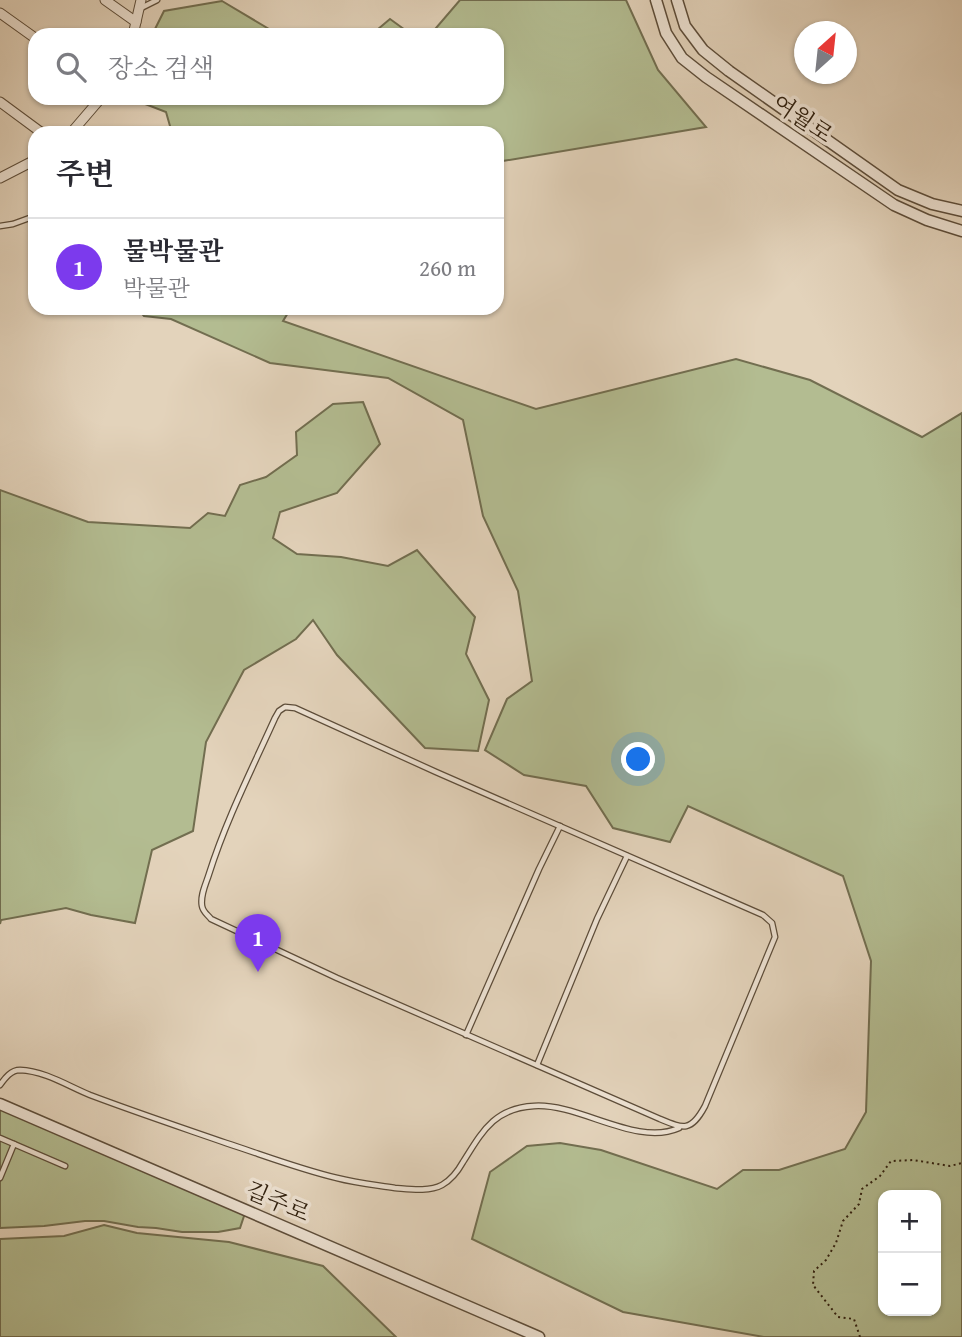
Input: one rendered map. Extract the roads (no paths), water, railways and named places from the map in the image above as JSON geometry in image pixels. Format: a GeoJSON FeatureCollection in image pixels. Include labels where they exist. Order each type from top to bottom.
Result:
{"type":"FeatureCollection","features":[{"type":"Feature","properties":{"kind":"street"},"geometry":{"type":"LineString","coordinates":[[105,0],[136,22]]}},
{"type":"Feature","properties":{"kind":"street","name":"여월로"},"geometry":{"type":"LineString","coordinates":[[656,0],[666,33],[682,58],[706,77],[894,205],[927,220],[962,231]]}},
{"type":"Feature","properties":{"kind":"street","name":"여월로"},"geometry":{"type":"LineString","coordinates":[[677,0],[685,26],[703,50],[729,71],[898,190],[932,204],[962,211]]}},
{"type":"Feature","properties":{"kind":"street"},"geometry":{"type":"LineString","coordinates":[[135,28],[140,4]]}},
{"type":"Feature","properties":{"kind":"street"},"geometry":{"type":"LineString","coordinates":[[0,13],[28,33]]}},
{"type":"Feature","properties":{"kind":"street"},"geometry":{"type":"LineString","coordinates":[[0,102],[33,126]]}},
{"type":"Feature","properties":{"kind":"street"},"geometry":{"type":"LineString","coordinates":[[77,126],[95,105]]}},
{"type":"Feature","properties":{"kind":"street"},"geometry":{"type":"LineString","coordinates":[[0,178],[28,164]]}},
{"type":"Feature","properties":{"kind":"street","name":"길주로"},"geometry":{"type":"LineString","coordinates":[[0,1104],[539,1337]]}},
{"type":"Feature","properties":{"kind":"lane"},"geometry":{"type":"LineString","coordinates":[[140,4],[158,0]]}},
{"type":"Feature","properties":{"kind":"lane"},"geometry":{"type":"LineString","coordinates":[[0,226],[28,219]]}},
{"type":"Feature","properties":{"kind":"lane"},"geometry":{"type":"LineString","coordinates":[[0,1085],[11,1072],[17,1070],[39,1074],[89,1095],[306,1170],[339,1179],[407,1189],[441,1186],[452,1178],[478,1136],[490,1123],[515,1110],[534,1106],[548,1107],[655,1134],[688,1127],[695,1122],[705,1107],[775,937],[772,923],[764,915],[295,708],[285,707],[279,712],[270,729],[212,863],[202,895],[203,911],[211,919],[259,942],[680,1128]]}},
{"type":"Feature","properties":{"kind":"lane"},"geometry":{"type":"LineString","coordinates":[[466,1035],[559,826]]}},
{"type":"Feature","properties":{"kind":"lane"},"geometry":{"type":"LineString","coordinates":[[537,1065],[627,856]]}},
{"type":"Feature","properties":{"kind":"lane"},"geometry":{"type":"LineString","coordinates":[[0,1138],[65,1166]]}},
{"type":"Feature","properties":{"kind":"lane"},"geometry":{"type":"LineString","coordinates":[[0,1178],[13,1144]]}},
{"type":"Feature","properties":{"kind":"place","name":"물박물관"},"geometry":{"type":"Point","coordinates":[258,972]}}]}
